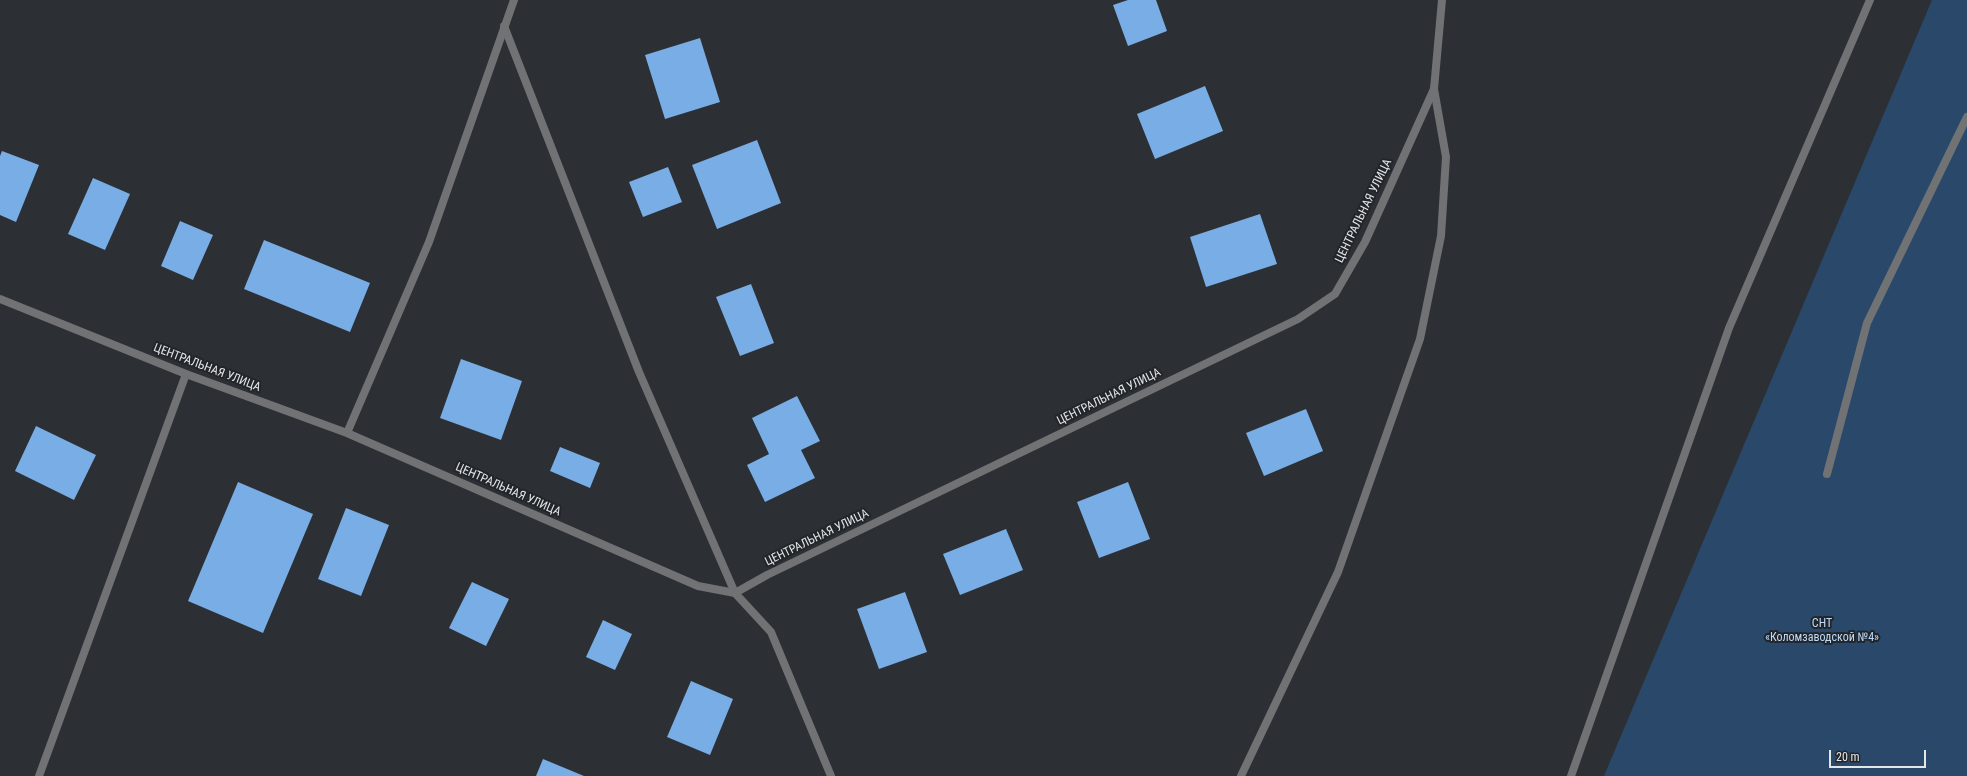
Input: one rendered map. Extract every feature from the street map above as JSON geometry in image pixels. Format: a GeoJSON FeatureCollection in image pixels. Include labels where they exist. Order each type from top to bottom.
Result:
{"type":"FeatureCollection","features":[{"type":"Feature","properties":{"kind":"street"},"geometry":{"type":"LineString","coordinates":[[347,432],[429,242],[514,0]]}},
{"type":"Feature","properties":{"kind":"street","name":"ЦЕНТРАЛЬНАЯ УЛИЦА"},"geometry":{"type":"LineString","coordinates":[[0,299],[186,374],[347,432],[698,586],[735,593],[767,575],[1298,319],[1335,294],[1365,242],[1434,89],[1442,0]]}},
{"type":"Feature","properties":{"kind":"street"},"geometry":{"type":"LineString","coordinates":[[1571,776],[1729,328],[1870,0]]}},
{"type":"Feature","properties":{"kind":"street"},"geometry":{"type":"LineString","coordinates":[[504,26],[639,372],[735,593],[771,632],[830,776]]}},
{"type":"Feature","properties":{"kind":"street"},"geometry":{"type":"LineString","coordinates":[[1241,776],[1338,572],[1420,339],[1441,236],[1446,157],[1434,89]]}},
{"type":"Feature","properties":{"kind":"street"},"geometry":{"type":"LineString","coordinates":[[1827,474],[1867,323],[1967,117]]}},
{"type":"Feature","properties":{"kind":"street"},"geometry":{"type":"LineString","coordinates":[[39,776],[186,374]]}},
{"type":"Feature","properties":{"kind":"green space","name":"СНТ «Коломзаводской №4»"},"geometry":{"type":"Polygon","coordinates":[[[1932,0],[1967,0],[1967,776],[1604,776],[1932,0]]]}},
{"type":"Feature","properties":{"kind":"building"},"geometry":{"type":"Polygon","coordinates":[[[1128,0],[1156,0],[1167,31],[1128,46],[1113,5],[1128,0]]]}},
{"type":"Feature","properties":{"kind":"building"},"geometry":{"type":"Polygon","coordinates":[[[700,38],[720,102],[665,119],[645,55],[700,38]]]}},
{"type":"Feature","properties":{"kind":"building"},"geometry":{"type":"Polygon","coordinates":[[[1205,86],[1223,131],[1155,159],[1137,114],[1205,86]]]}},
{"type":"Feature","properties":{"kind":"building"},"geometry":{"type":"Polygon","coordinates":[[[757,140],[781,203],[717,229],[692,165],[757,140]]]}},
{"type":"Feature","properties":{"kind":"building"},"geometry":{"type":"Polygon","coordinates":[[[2,151],[39,165],[16,222],[0,215],[0,156],[2,151]]]}},
{"type":"Feature","properties":{"kind":"building"},"geometry":{"type":"Polygon","coordinates":[[[668,167],[682,202],[643,217],[629,182],[668,167]]]}},
{"type":"Feature","properties":{"kind":"building"},"geometry":{"type":"Polygon","coordinates":[[[93,178],[130,194],[105,250],[68,234],[93,178]]]}},
{"type":"Feature","properties":{"kind":"building"},"geometry":{"type":"Polygon","coordinates":[[[1260,214],[1277,264],[1206,287],[1190,237],[1260,214]]]}},
{"type":"Feature","properties":{"kind":"building"},"geometry":{"type":"Polygon","coordinates":[[[180,221],[213,235],[193,280],[161,266],[180,221]]]}},
{"type":"Feature","properties":{"kind":"building"},"geometry":{"type":"Polygon","coordinates":[[[264,240],[370,283],[350,332],[244,289],[264,240]]]}},
{"type":"Feature","properties":{"kind":"building"},"geometry":{"type":"Polygon","coordinates":[[[751,284],[774,343],[740,356],[716,297],[751,284]]]}},
{"type":"Feature","properties":{"kind":"building"},"geometry":{"type":"Polygon","coordinates":[[[461,359],[522,381],[501,440],[440,418],[461,359]]]}},
{"type":"Feature","properties":{"kind":"building"},"geometry":{"type":"Polygon","coordinates":[[[797,396],[820,441],[801,450],[815,478],[765,502],[747,465],[769,454],[752,418],[797,396]]]}},
{"type":"Feature","properties":{"kind":"building"},"geometry":{"type":"Polygon","coordinates":[[[1306,409],[1323,451],[1264,476],[1246,433],[1306,409]]]}},
{"type":"Feature","properties":{"kind":"building"},"geometry":{"type":"Polygon","coordinates":[[[36,426],[96,455],[74,500],[15,471],[36,426]]]}},
{"type":"Feature","properties":{"kind":"building"},"geometry":{"type":"Polygon","coordinates":[[[560,447],[600,463],[590,488],[550,471],[560,447]]]}},
{"type":"Feature","properties":{"kind":"building"},"geometry":{"type":"Polygon","coordinates":[[[238,482],[313,514],[263,633],[188,601],[238,482]]]}},
{"type":"Feature","properties":{"kind":"building"},"geometry":{"type":"Polygon","coordinates":[[[1128,482],[1150,539],[1099,558],[1077,502],[1128,482]]]}},
{"type":"Feature","properties":{"kind":"building"},"geometry":{"type":"Polygon","coordinates":[[[346,508],[389,525],[361,596],[318,579],[346,508]]]}},
{"type":"Feature","properties":{"kind":"building"},"geometry":{"type":"Polygon","coordinates":[[[1006,529],[1023,570],[960,595],[943,554],[1006,529]]]}},
{"type":"Feature","properties":{"kind":"building"},"geometry":{"type":"Polygon","coordinates":[[[472,582],[509,599],[486,646],[449,628],[472,582]]]}},
{"type":"Feature","properties":{"kind":"building"},"geometry":{"type":"Polygon","coordinates":[[[905,592],[927,652],[879,669],[857,609],[905,592]]]}},
{"type":"Feature","properties":{"kind":"building"},"geometry":{"type":"Polygon","coordinates":[[[603,620],[632,634],[615,670],[586,657],[603,620]]]}},
{"type":"Feature","properties":{"kind":"building"},"geometry":{"type":"Polygon","coordinates":[[[691,681],[733,699],[710,755],[667,737],[691,681]]]}},
{"type":"Feature","properties":{"kind":"building"},"geometry":{"type":"Polygon","coordinates":[[[543,759],[584,776],[536,776],[543,759]]]}}]}
